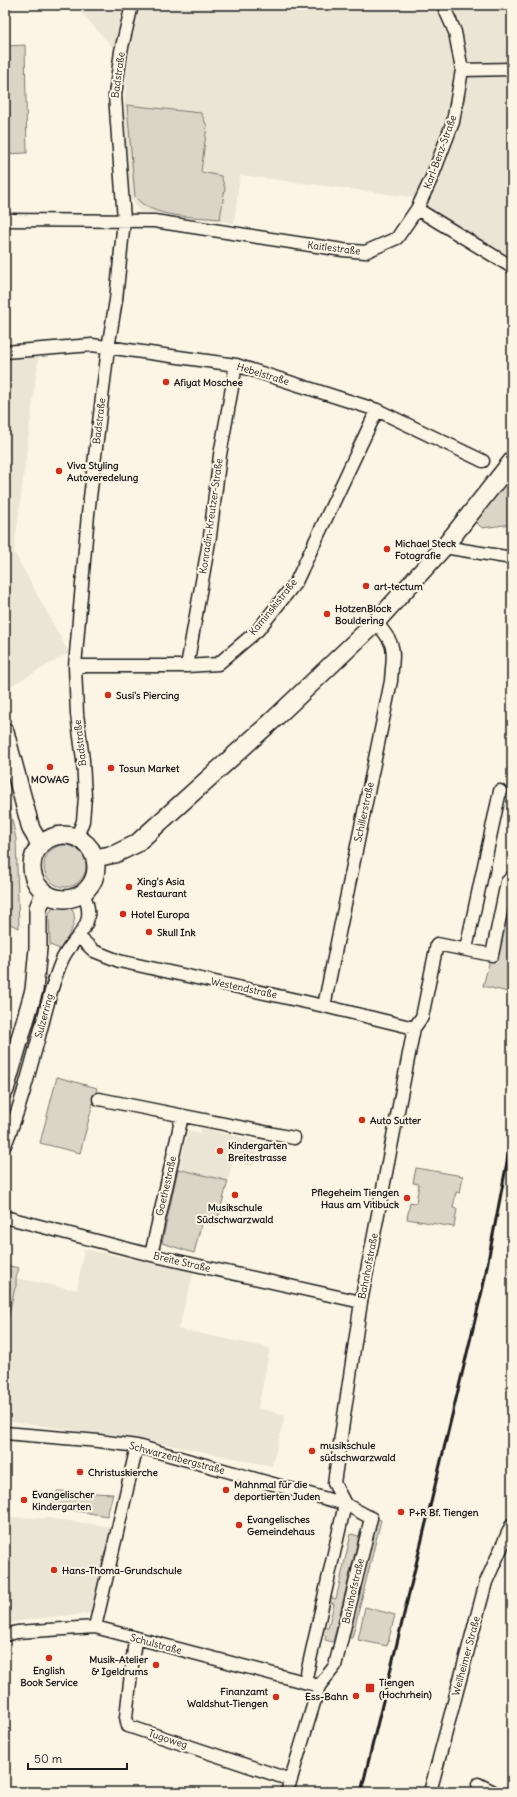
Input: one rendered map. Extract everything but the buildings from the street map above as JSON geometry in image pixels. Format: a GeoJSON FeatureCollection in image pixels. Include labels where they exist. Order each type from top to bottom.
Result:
{"type":"FeatureCollection","features":[{"type":"Feature","properties":{"kind":"main road"},"geometry":{"type":"LineString","coordinates":[[95,858],[116,854],[136,844],[271,722],[376,622],[444,548],[512,461]]}},
{"type":"Feature","properties":{"kind":"main road"},"geometry":{"type":"LineString","coordinates":[[5,732],[31,829],[40,844]]}},
{"type":"Feature","properties":{"kind":"main road"},"geometry":{"type":"LineString","coordinates":[[60,835],[78,837],[90,847],[95,858],[97,868],[95,878],[84,894],[66,899],[53,897],[45,892],[35,882],[32,870],[33,858],[40,844],[48,839],[60,835]]}},
{"type":"Feature","properties":{"kind":"main road"},"geometry":{"type":"LineString","coordinates":[[5,1090],[34,990],[38,948],[38,908],[45,892]]}},
{"type":"Feature","properties":{"kind":"street","name":"Badstraße"},"geometry":{"type":"LineString","coordinates":[[78,837],[85,797],[83,760],[77,714],[75,666],[88,514],[108,348],[116,300],[124,220],[115,95],[121,51],[132,5]]}},
{"type":"Feature","properties":{"kind":"street","name":"Karl-Benz-Straße"},"geometry":{"type":"LineString","coordinates":[[417,209],[432,178],[453,122],[462,70],[455,32],[442,5]]}},
{"type":"Feature","properties":{"kind":"street"},"geometry":{"type":"LineString","coordinates":[[462,70],[512,69]]}},
{"type":"Feature","properties":{"kind":"street","name":"Kaitlestraße"},"geometry":{"type":"LineString","coordinates":[[5,220],[154,221],[343,250],[365,252],[397,238],[417,209]]}},
{"type":"Feature","properties":{"kind":"street"},"geometry":{"type":"LineString","coordinates":[[417,209],[512,267]]}},
{"type":"Feature","properties":{"kind":"street","name":"Hebelstraße"},"geometry":{"type":"LineString","coordinates":[[5,352],[92,345],[236,365],[377,410],[483,461]]}},
{"type":"Feature","properties":{"kind":"street","name":"Konradin-Kreutzer-Straße"},"geometry":{"type":"LineString","coordinates":[[186,666],[210,536],[220,455],[236,365]]}},
{"type":"Feature","properties":{"kind":"street","name":"Kaminskistraße"},"geometry":{"type":"LineString","coordinates":[[75,666],[186,666],[218,664],[258,630],[296,582],[377,410]]}},
{"type":"Feature","properties":{"kind":"street"},"geometry":{"type":"LineString","coordinates":[[444,548],[512,558]]}},
{"type":"Feature","properties":{"kind":"street","name":"Schillerstraße"},"geometry":{"type":"LineString","coordinates":[[324,1006],[391,681],[394,646],[389,637],[376,622]]}},
{"type":"Feature","properties":{"kind":"street"},"geometry":{"type":"LineString","coordinates":[[466,950],[500,791]]}},
{"type":"Feature","properties":{"kind":"street"},"geometry":{"type":"LineString","coordinates":[[414,1028],[422,1017],[437,944],[492,955],[507,882],[512,877]]}},
{"type":"Feature","properties":{"kind":"street","name":"Sulzerring"},"geometry":{"type":"LineString","coordinates":[[5,1145],[18,1112],[51,992],[64,957],[79,937],[86,924],[89,914],[88,902],[84,894]]}},
{"type":"Feature","properties":{"kind":"street","name":"Westendstraße"},"geometry":{"type":"LineString","coordinates":[[79,937],[94,951],[119,961],[324,1006],[414,1028]]}},
{"type":"Feature","properties":{"kind":"street","name":"Bahnhofstraße"},"geometry":{"type":"LineString","coordinates":[[287,1792],[319,1686],[335,1666],[371,1518],[345,1504],[334,1483],[361,1302],[414,1028]]}},
{"type":"Feature","properties":{"kind":"street"},"geometry":{"type":"LineString","coordinates":[[99,1099],[294,1138]]}},
{"type":"Feature","properties":{"kind":"street","name":"Goethestraße"},"geometry":{"type":"LineString","coordinates":[[151,1255],[182,1116]]}},
{"type":"Feature","properties":{"kind":"street","name":"Breite Straße"},"geometry":{"type":"LineString","coordinates":[[5,1217],[151,1255],[361,1302]]}},
{"type":"Feature","properties":{"kind":"street","name":"Schwarzenbergstraße"},"geometry":{"type":"LineString","coordinates":[[5,1433],[99,1441],[137,1446],[345,1504]]}},
{"type":"Feature","properties":{"kind":"street"},"geometry":{"type":"LineString","coordinates":[[96,1627],[137,1446]]}},
{"type":"Feature","properties":{"kind":"street"},"geometry":{"type":"LineString","coordinates":[[319,1686],[305,1682],[345,1504]]}},
{"type":"Feature","properties":{"kind":"street","name":"Weilheimer Straße"},"geometry":{"type":"LineString","coordinates":[[430,1792],[486,1582],[512,1524]]}},
{"type":"Feature","properties":{"kind":"street","name":"Schulstraße"},"geometry":{"type":"LineString","coordinates":[[5,1635],[17,1632],[96,1627],[135,1639],[305,1682]]}},
{"type":"Feature","properties":{"kind":"street","name":"Tugoweg"},"geometry":{"type":"LineString","coordinates":[[135,1639],[126,1717],[128,1726],[291,1780]]}},
{"type":"Feature","properties":{"kind":"street"},"geometry":{"type":"LineString","coordinates":[[478,1784],[494,1792]]}},
{"type":"Feature","properties":{"kind":"shaded area"},"geometry":{"type":"Polygon","coordinates":[[[74,5],[512,5],[512,261],[411,197],[240,175],[234,223],[139,211],[131,199],[124,121],[126,77],[119,54],[74,5]]]}},
{"type":"Feature","properties":{"kind":"shaded area"},"geometry":{"type":"Polygon","coordinates":[[[25,45],[27,153],[5,154],[5,46],[25,45]]]}},
{"type":"Feature","properties":{"kind":"shaded area"},"geometry":{"type":"Polygon","coordinates":[[[127,105],[201,113],[207,126],[201,172],[221,176],[225,188],[220,219],[186,217],[163,213],[143,204],[135,197],[127,105]]]}},
{"type":"Feature","properties":{"kind":"shaded area"},"geometry":{"type":"Polygon","coordinates":[[[5,352],[39,353],[14,552],[69,653],[5,689],[5,352]]]}},
{"type":"Feature","properties":{"kind":"shaded area"},"geometry":{"type":"Polygon","coordinates":[[[512,474],[512,524],[482,528],[475,521],[512,474]]]}},
{"type":"Feature","properties":{"kind":"shaded area"},"geometry":{"type":"Polygon","coordinates":[[[5,787],[16,839],[19,928],[5,922],[5,787]]]}},
{"type":"Feature","properties":{"kind":"shaded area"},"geometry":{"type":"Polygon","coordinates":[[[61,845],[69,845],[77,848],[83,854],[86,866],[83,878],[77,884],[69,887],[61,887],[53,884],[47,878],[44,870],[44,862],[47,854],[53,848],[61,845]]]}},
{"type":"Feature","properties":{"kind":"shaded area"},"geometry":{"type":"Polygon","coordinates":[[[512,877],[512,993],[483,986],[512,877]]]}},
{"type":"Feature","properties":{"kind":"shaded area"},"geometry":{"type":"Polygon","coordinates":[[[64,904],[71,909],[74,914],[74,919],[66,941],[60,949],[50,945],[49,913],[55,905],[64,904]]]}},
{"type":"Feature","properties":{"kind":"shaded area"},"geometry":{"type":"Polygon","coordinates":[[[57,1077],[97,1088],[80,1153],[40,1143],[57,1077]]]}},
{"type":"Feature","properties":{"kind":"shaded area","name":"Kindergarten Breitestrasse"},"geometry":{"type":"Polygon","coordinates":[[[201,1128],[259,1142],[253,1166],[233,1161],[228,1181],[179,1169],[188,1130],[200,1133],[201,1128]]]}},
{"type":"Feature","properties":{"kind":"shaded area"},"geometry":{"type":"Polygon","coordinates":[[[416,1168],[463,1176],[460,1193],[456,1192],[453,1208],[457,1209],[454,1227],[407,1219],[410,1202],[416,1203],[419,1184],[413,1183],[416,1168]]]}},
{"type":"Feature","properties":{"kind":"shaded area"},"geometry":{"type":"Polygon","coordinates":[[[178,1169],[228,1181],[216,1225],[202,1221],[194,1253],[162,1243],[178,1169]]]}},
{"type":"Feature","properties":{"kind":"shaded area"},"geometry":{"type":"Polygon","coordinates":[[[84,1249],[194,1272],[178,1329],[270,1348],[258,1408],[285,1415],[272,1466],[136,1438],[5,1421],[5,1327],[16,1278],[77,1290],[84,1249]]]}},
{"type":"Feature","properties":{"kind":"shaded area"},"geometry":{"type":"Polygon","coordinates":[[[5,1265],[19,1268],[16,1278],[16,1287],[5,1329],[5,1265]]]}},
{"type":"Feature","properties":{"kind":"shaded area"},"geometry":{"type":"Polygon","coordinates":[[[57,1491],[113,1494],[107,1516],[52,1507],[57,1491]]]}},
{"type":"Feature","properties":{"kind":"shaded area","name":"Hans-Thoma-Grundschule"},"geometry":{"type":"Polygon","coordinates":[[[5,1517],[48,1518],[114,1527],[92,1613],[24,1620],[5,1625],[5,1517]]]}},
{"type":"Feature","properties":{"kind":"shaded area"},"geometry":{"type":"Polygon","coordinates":[[[376,1518],[381,1520],[352,1638],[346,1637],[376,1518]]]}},
{"type":"Feature","properties":{"kind":"shaded area"},"geometry":{"type":"Polygon","coordinates":[[[351,1534],[359,1536],[333,1642],[325,1640],[326,1636],[322,1635],[324,1628],[328,1628],[334,1604],[329,1602],[330,1597],[336,1599],[351,1534]]]}},
{"type":"Feature","properties":{"kind":"shaded area"},"geometry":{"type":"Polygon","coordinates":[[[365,1607],[395,1615],[387,1646],[358,1640],[365,1607]]]}},
{"type":"Feature","properties":{"kind":"railway"},"geometry":{"type":"LineString","coordinates":[[361,1792],[483,1287],[512,1136]]}},
{"type":"Feature","properties":{"kind":"place","name":"Afiyat Moschee"},"geometry":{"type":"Point","coordinates":[166,382]}},
{"type":"Feature","properties":{"kind":"place","name":"Viva Styling Autoveredelung"},"geometry":{"type":"Point","coordinates":[59,471]}},
{"type":"Feature","properties":{"kind":"place","name":"Michael Steck Fotografie"},"geometry":{"type":"Point","coordinates":[387,549]}},
{"type":"Feature","properties":{"kind":"place","name":"art-tectum"},"geometry":{"type":"Point","coordinates":[366,586]}},
{"type":"Feature","properties":{"kind":"place","name":"HotzenBlock Bouldering"},"geometry":{"type":"Point","coordinates":[327,614]}},
{"type":"Feature","properties":{"kind":"place","name":"Susi's Piercing"},"geometry":{"type":"Point","coordinates":[108,695]}},
{"type":"Feature","properties":{"kind":"place","name":"MOWAG"},"geometry":{"type":"Point","coordinates":[50,767]}},
{"type":"Feature","properties":{"kind":"place","name":"Tosun Market"},"geometry":{"type":"Point","coordinates":[111,768]}},
{"type":"Feature","properties":{"kind":"place","name":"Xing's Asia Restaurant"},"geometry":{"type":"Point","coordinates":[129,887]}},
{"type":"Feature","properties":{"kind":"place","name":"Hotel Europa"},"geometry":{"type":"Point","coordinates":[123,914]}},
{"type":"Feature","properties":{"kind":"place","name":"Skull Ink"},"geometry":{"type":"Point","coordinates":[149,932]}},
{"type":"Feature","properties":{"kind":"place","name":"Auto Sutter"},"geometry":{"type":"Point","coordinates":[362,1120]}},
{"type":"Feature","properties":{"kind":"place","name":"Kindergarten Breitestrasse"},"geometry":{"type":"Point","coordinates":[220,1151]}},
{"type":"Feature","properties":{"kind":"place","name":"Musikschule Südschwarzwald"},"geometry":{"type":"Point","coordinates":[235,1195]}},
{"type":"Feature","properties":{"kind":"place","name":"Pflegeheim Tiengen Haus am Vitibuck"},"geometry":{"type":"Point","coordinates":[407,1198]}},
{"type":"Feature","properties":{"kind":"place","name":"musikschule südschwarzwald"},"geometry":{"type":"Point","coordinates":[312,1451]}},
{"type":"Feature","properties":{"kind":"place","name":"Christuskierche"},"geometry":{"type":"Point","coordinates":[80,1472]}},
{"type":"Feature","properties":{"kind":"place","name":"Mahnmal für die deportierten Juden"},"geometry":{"type":"Point","coordinates":[226,1490]}},
{"type":"Feature","properties":{"kind":"place","name":"Evangelischer Kindergarten"},"geometry":{"type":"Point","coordinates":[24,1500]}},
{"type":"Feature","properties":{"kind":"place","name":"P+R Bf. Tiengen"},"geometry":{"type":"Point","coordinates":[401,1512]}},
{"type":"Feature","properties":{"kind":"place","name":"Evangelisches Gemeindehaus"},"geometry":{"type":"Point","coordinates":[239,1525]}},
{"type":"Feature","properties":{"kind":"place","name":"Hans-Thoma-Grundschule"},"geometry":{"type":"Point","coordinates":[54,1570]}},
{"type":"Feature","properties":{"kind":"place","name":"English Book Service"},"geometry":{"type":"Point","coordinates":[49,1658]}},
{"type":"Feature","properties":{"kind":"place","name":"Musik-Atelier & Igeldrums"},"geometry":{"type":"Point","coordinates":[156,1665]}},
{"type":"Feature","properties":{"kind":"place","name":"Tiengen (Hochrhein)"},"geometry":{"type":"Point","coordinates":[370,1688]}},
{"type":"Feature","properties":{"kind":"place","name":"Ess-Bahn"},"geometry":{"type":"Point","coordinates":[356,1696]}},
{"type":"Feature","properties":{"kind":"place","name":"Finanzamt Waldshut-Tiengen"},"geometry":{"type":"Point","coordinates":[276,1697]}}]}
